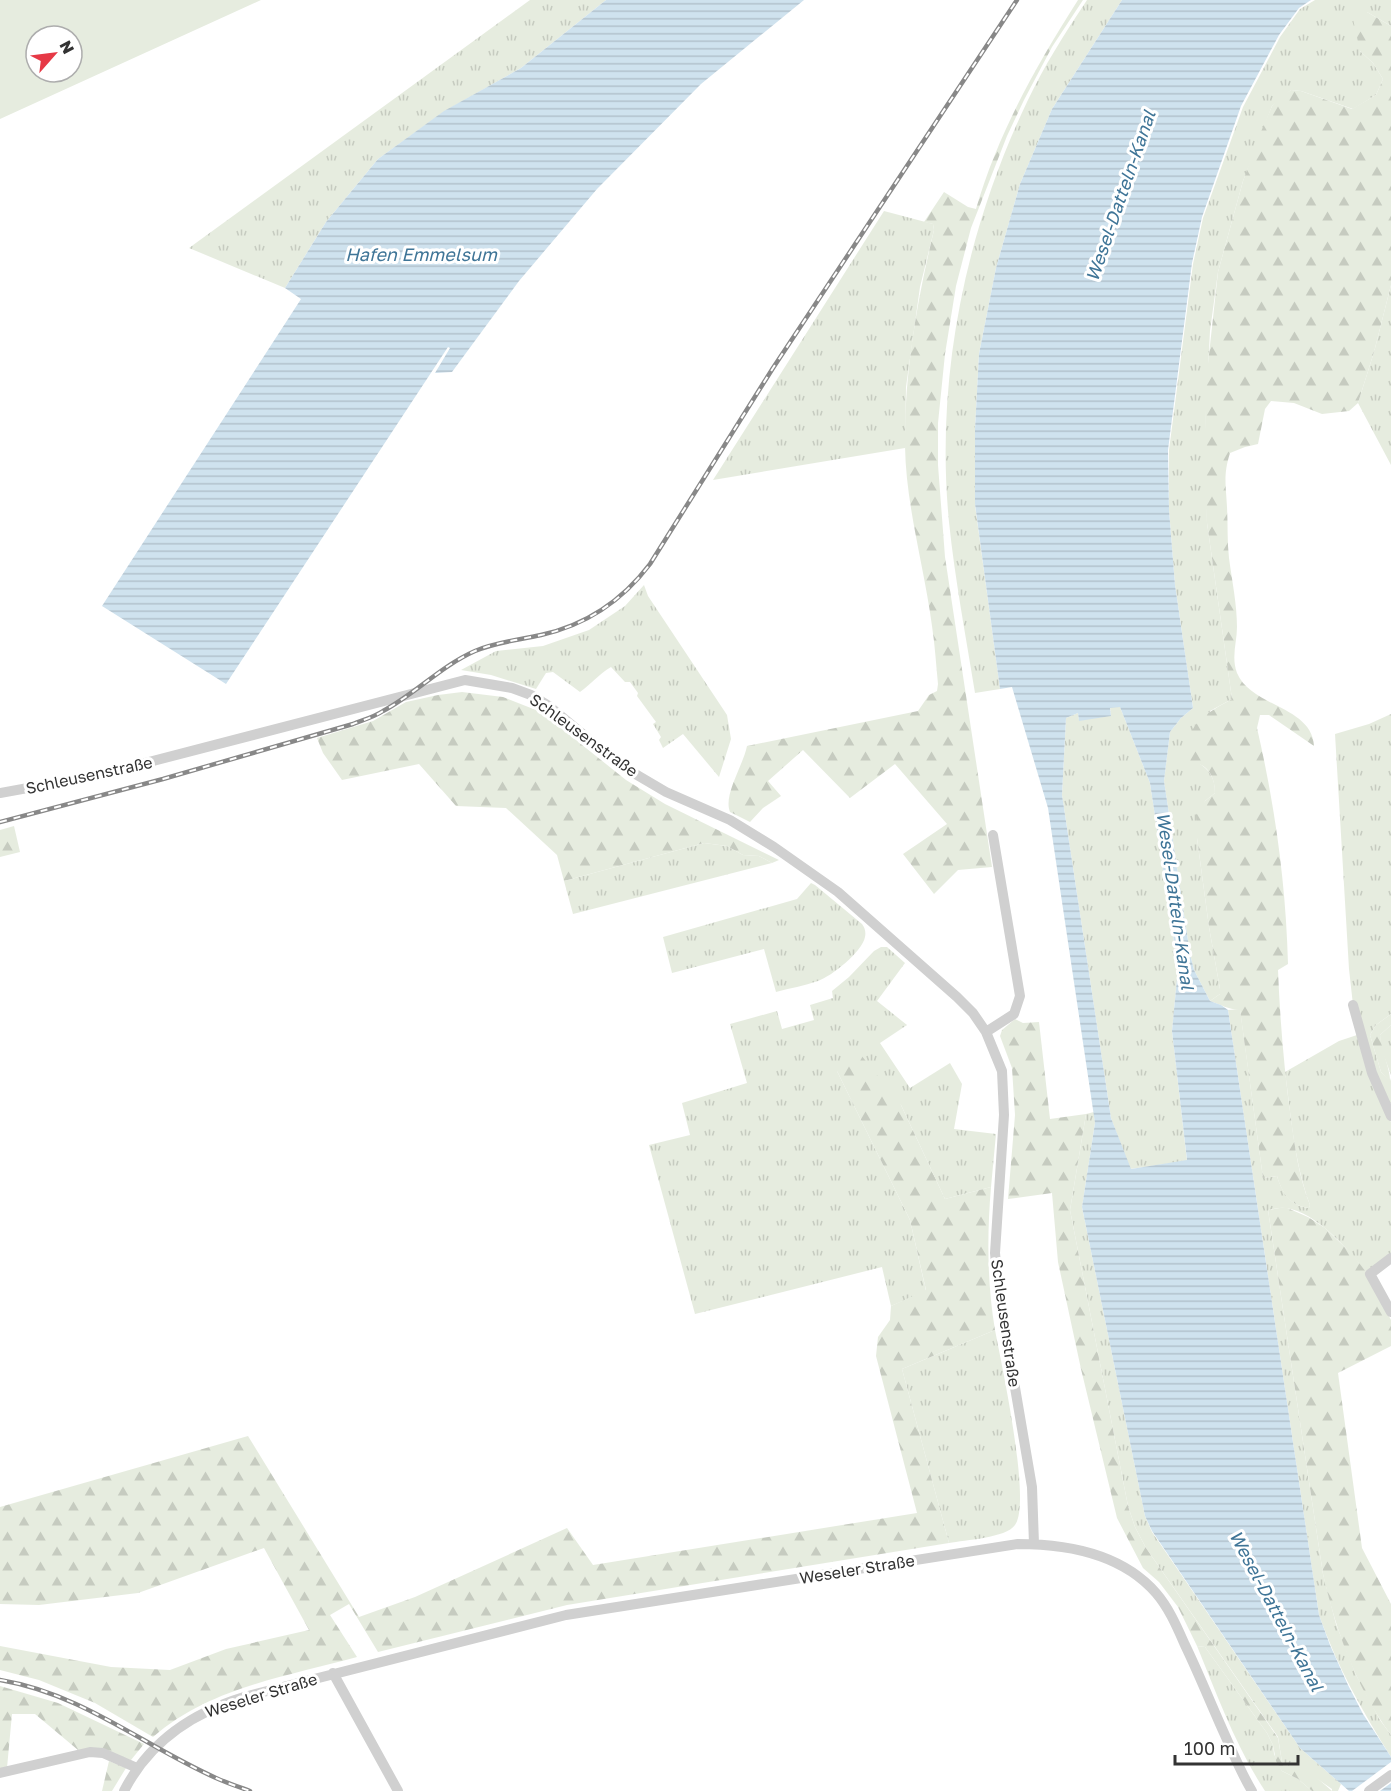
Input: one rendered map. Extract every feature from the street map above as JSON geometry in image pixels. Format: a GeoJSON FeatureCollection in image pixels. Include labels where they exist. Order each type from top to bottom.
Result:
{"type":"FeatureCollection","features":[{"type":"Feature","properties":{"kind":"street","name":"Schleusenstraße"},"geometry":{"type":"LineString","coordinates":[[0,793],[99,775],[465,680],[512,688],[531,695],[549,706],[621,765],[666,792],[730,820],[817,876],[973,1013],[986,1032],[1002,1071],[1004,1093],[995,1253],[999,1294],[1032,1487],[1034,1544]]}},
{"type":"Feature","properties":{"kind":"street"},"geometry":{"type":"LineString","coordinates":[[986,1032],[996,1028],[1014,1014],[1020,996],[993,835]]}},
{"type":"Feature","properties":{"kind":"street"},"geometry":{"type":"LineString","coordinates":[[1353,1005],[1372,1073],[1391,1116]]}},
{"type":"Feature","properties":{"kind":"street"},"geometry":{"type":"LineString","coordinates":[[1391,1258],[1370,1274],[1391,1312]]}},
{"type":"Feature","properties":{"kind":"street","name":"Weseler Straße"},"geometry":{"type":"LineString","coordinates":[[124,1791],[137,1768],[165,1738],[201,1713],[226,1703],[333,1673],[590,1611],[1018,1544],[1034,1544],[1073,1549],[1117,1563],[1138,1576],[1157,1594],[1173,1617],[1234,1756],[1252,1791]]}},
{"type":"Feature","properties":{"kind":"street","name":"Weseler Straße"},"geometry":{"type":"LineString","coordinates":[[333,1673],[398,1791]]}},
{"type":"Feature","properties":{"kind":"street"},"geometry":{"type":"LineString","coordinates":[[0,1773],[90,1752],[103,1753],[137,1768]]}},
{"type":"Feature","properties":{"kind":"street"},"geometry":{"type":"LineString","coordinates":[[1369,1791],[1391,1775]]}},
{"type":"Feature","properties":{"kind":"green space"},"geometry":{"type":"Polygon","coordinates":[[[0,0],[261,0],[84,81],[84,24],[24,24],[24,84],[77,84],[0,119],[0,0]]]}},
{"type":"Feature","properties":{"kind":"green space"},"geometry":{"type":"Polygon","coordinates":[[[530,0],[606,0],[521,68],[445,111],[378,159],[326,222],[285,288],[189,248],[530,0]]]}},
{"type":"Feature","properties":{"kind":"green space"},"geometry":{"type":"Polygon","coordinates":[[[1078,0],[1083,0],[1052,47],[1007,136],[971,228],[956,286],[945,354],[938,423],[938,465],[945,557],[992,867],[958,870],[934,894],[903,854],[947,824],[895,764],[850,798],[803,750],[768,781],[781,796],[763,808],[750,822],[730,812],[729,797],[747,746],[918,711],[929,695],[937,691],[933,633],[912,514],[905,446],[909,364],[922,283],[934,230],[933,224],[924,222],[944,192],[968,207],[976,209],[1007,127],[1047,50],[1078,0]]]}},
{"type":"Feature","properties":{"kind":"green space"},"geometry":{"type":"Polygon","coordinates":[[[1087,0],[1122,0],[1052,109],[1020,184],[996,268],[979,354],[975,429],[975,505],[1000,689],[975,693],[957,587],[949,522],[946,468],[951,361],[971,254],[1005,152],[1040,76],[1087,0]]]}},
{"type":"Feature","properties":{"kind":"green space"},"geometry":{"type":"Polygon","coordinates":[[[1315,0],[1391,0],[1391,26],[1367,12],[1360,51],[1373,63],[1383,79],[1376,95],[1353,109],[1301,91],[1291,90],[1272,106],[1243,181],[1218,272],[1210,331],[1205,430],[1207,523],[1232,699],[1210,711],[1197,762],[1211,775],[1215,788],[1215,793],[1205,801],[1197,838],[1220,989],[1220,994],[1210,1001],[1194,970],[1190,954],[1164,781],[1170,732],[1193,708],[1175,585],[1169,510],[1169,450],[1193,264],[1203,218],[1243,107],[1280,37],[1300,9],[1315,0]]]}},
{"type":"Feature","properties":{"kind":"green space"},"geometry":{"type":"Polygon","coordinates":[[[1367,12],[1391,26],[1391,285],[1374,352],[1358,403],[1349,411],[1322,414],[1294,403],[1271,401],[1265,409],[1258,444],[1230,453],[1226,474],[1228,552],[1237,618],[1235,667],[1244,684],[1255,693],[1303,722],[1311,733],[1314,746],[1269,715],[1260,715],[1257,728],[1274,816],[1285,904],[1288,964],[1278,970],[1284,1063],[1296,1152],[1309,1208],[1297,1205],[1288,1198],[1277,1176],[1263,1178],[1240,1010],[1210,1001],[1220,994],[1220,989],[1209,927],[1196,815],[1205,801],[1215,793],[1215,787],[1205,767],[1188,762],[1188,749],[1193,730],[1204,716],[1232,699],[1207,523],[1204,477],[1206,382],[1218,272],[1243,181],[1257,141],[1272,106],[1280,97],[1291,90],[1301,91],[1352,109],[1376,95],[1383,79],[1373,63],[1360,51],[1353,19],[1359,13],[1367,12]]]}},
{"type":"Feature","properties":{"kind":"green space"},"geometry":{"type":"Polygon","coordinates":[[[884,211],[933,224],[934,230],[920,287],[906,387],[905,448],[713,480],[884,211]]]}},
{"type":"Feature","properties":{"kind":"green space"},"geometry":{"type":"Polygon","coordinates":[[[1391,285],[1391,465],[1358,403],[1391,285]]]}},
{"type":"Feature","properties":{"kind":"green space"},"geometry":{"type":"Polygon","coordinates":[[[644,585],[648,596],[727,715],[731,739],[719,777],[683,734],[663,748],[659,740],[661,737],[653,724],[656,722],[637,696],[638,693],[630,682],[625,682],[611,667],[580,692],[553,672],[546,673],[536,689],[491,675],[461,670],[496,651],[543,646],[589,630],[625,606],[644,585]]]}},
{"type":"Feature","properties":{"kind":"green space"},"geometry":{"type":"Polygon","coordinates":[[[462,692],[503,697],[541,712],[626,780],[665,804],[779,860],[772,863],[759,856],[743,855],[727,846],[704,843],[564,881],[557,855],[506,808],[456,806],[419,764],[342,780],[323,753],[317,738],[373,721],[406,702],[462,692]]]}},
{"type":"Feature","properties":{"kind":"green space"},"geometry":{"type":"Polygon","coordinates":[[[1110,707],[1120,707],[1150,783],[1178,968],[1172,1031],[1187,1161],[1130,1169],[1111,1118],[1062,795],[1066,718],[1078,713],[1079,720],[1111,715],[1110,707]]]}},
{"type":"Feature","properties":{"kind":"green space"},"geometry":{"type":"Polygon","coordinates":[[[1391,714],[1391,1014],[1376,1025],[1370,1035],[1381,1072],[1390,1081],[1391,1078],[1391,1103],[1389,1104],[1353,1005],[1335,734],[1369,724],[1391,714]]]}},
{"type":"Feature","properties":{"kind":"green space"},"geometry":{"type":"Polygon","coordinates":[[[14,826],[20,852],[0,857],[0,830],[14,826]]]}},
{"type":"Feature","properties":{"kind":"green space"},"geometry":{"type":"Polygon","coordinates":[[[704,843],[727,846],[743,855],[759,856],[772,863],[573,914],[564,881],[704,843]]]}},
{"type":"Feature","properties":{"kind":"green space"},"geometry":{"type":"Polygon","coordinates":[[[811,883],[862,924],[865,930],[863,943],[858,950],[831,974],[813,983],[776,992],[764,949],[672,973],[663,937],[797,899],[811,883]]]}},
{"type":"Feature","properties":{"kind":"green space"},"geometry":{"type":"Polygon","coordinates":[[[881,947],[887,947],[905,963],[877,1001],[907,1025],[880,1043],[910,1088],[950,1063],[962,1084],[954,1129],[996,1134],[991,1187],[945,1199],[901,1105],[837,1071],[910,1220],[926,1291],[891,1306],[882,1267],[695,1314],[649,1145],[690,1135],[682,1103],[747,1083],[730,1024],[777,1011],[782,1029],[814,1020],[810,1005],[833,998],[832,991],[881,947]]]}},
{"type":"Feature","properties":{"kind":"green space"},"geometry":{"type":"Polygon","coordinates":[[[1240,1009],[1263,1178],[1277,1176],[1284,1193],[1292,1201],[1302,1207],[1309,1208],[1310,1205],[1297,1156],[1285,1072],[1339,1041],[1357,1035],[1391,1122],[1391,1255],[1366,1272],[1331,1233],[1309,1217],[1286,1208],[1268,1210],[1323,1574],[1336,1624],[1356,1675],[1380,1720],[1391,1735],[1391,1757],[1351,1688],[1319,1615],[1228,1010],[1240,1009]]]}},
{"type":"Feature","properties":{"kind":"green space"},"geometry":{"type":"Polygon","coordinates":[[[1391,1014],[1391,1025],[1380,1035],[1390,1082],[1381,1072],[1370,1035],[1376,1025],[1391,1014]]]}},
{"type":"Feature","properties":{"kind":"green space"},"geometry":{"type":"Polygon","coordinates":[[[1015,1019],[1023,1023],[1039,1022],[1050,1119],[1086,1114],[1070,1210],[1128,1506],[1135,1527],[1146,1548],[1278,1738],[1282,1762],[1288,1766],[1300,1763],[1332,1791],[1312,1791],[1298,1779],[1282,1771],[1276,1761],[1273,1745],[1267,1733],[1205,1647],[1197,1646],[1178,1607],[1159,1582],[1143,1568],[1117,1518],[1058,1262],[1052,1193],[1008,1199],[1015,1115],[1012,1068],[1000,1036],[1002,1030],[1015,1019]]]}},
{"type":"Feature","properties":{"kind":"green space"},"geometry":{"type":"Polygon","coordinates":[[[1391,1025],[1391,1075],[1381,1048],[1380,1035],[1391,1025]]]}},
{"type":"Feature","properties":{"kind":"green space"},"geometry":{"type":"Polygon","coordinates":[[[861,1055],[901,1105],[945,1199],[991,1187],[988,1259],[995,1330],[902,1369],[949,1543],[567,1605],[378,1652],[349,1604],[330,1615],[357,1657],[276,1678],[224,1695],[175,1720],[153,1737],[95,1703],[39,1680],[0,1670],[0,1646],[111,1667],[170,1670],[226,1649],[309,1630],[264,1548],[138,1593],[39,1605],[0,1604],[0,1507],[248,1436],[359,1617],[415,1597],[567,1528],[593,1565],[917,1513],[876,1356],[878,1337],[890,1320],[891,1306],[926,1290],[910,1220],[837,1071],[861,1055]]]}},
{"type":"Feature","properties":{"kind":"green space"},"geometry":{"type":"Polygon","coordinates":[[[1094,1112],[1095,1123],[1082,1207],[1145,1516],[1152,1532],[1300,1748],[1341,1784],[1338,1791],[1332,1791],[1297,1765],[1288,1766],[1282,1762],[1278,1737],[1146,1548],[1135,1527],[1128,1506],[1070,1210],[1086,1114],[1094,1112]]]}},
{"type":"Feature","properties":{"kind":"green space"},"geometry":{"type":"Polygon","coordinates":[[[1285,1207],[1308,1217],[1325,1228],[1353,1255],[1366,1272],[1391,1320],[1391,1346],[1338,1373],[1362,1548],[1391,1604],[1391,1735],[1367,1698],[1349,1658],[1334,1616],[1323,1574],[1268,1210],[1285,1207]]]}},
{"type":"Feature","properties":{"kind":"green space"},"geometry":{"type":"Polygon","coordinates":[[[995,1330],[1014,1431],[1020,1490],[1019,1512],[1015,1525],[1003,1533],[949,1543],[902,1369],[995,1330]]]}},
{"type":"Feature","properties":{"kind":"green space"},"geometry":{"type":"Polygon","coordinates":[[[1197,1646],[1205,1647],[1267,1733],[1282,1771],[1298,1779],[1312,1791],[1265,1791],[1236,1739],[1197,1646]]]}},
{"type":"Feature","properties":{"kind":"green space"},"geometry":{"type":"Polygon","coordinates":[[[0,1686],[58,1703],[144,1744],[131,1760],[78,1750],[35,1714],[12,1714],[7,1768],[0,1770],[0,1686]]]}},
{"type":"Feature","properties":{"kind":"green space"},"geometry":{"type":"Polygon","coordinates":[[[109,1761],[126,1768],[112,1791],[102,1791],[109,1761]]]}},
{"type":"Feature","properties":{"kind":"water","name":"Hafen Emmelsum"},"geometry":{"type":"Polygon","coordinates":[[[606,0],[804,0],[701,84],[597,189],[519,281],[452,372],[435,373],[450,348],[448,347],[226,684],[102,606],[301,299],[285,288],[326,222],[378,159],[444,111],[521,68],[606,0]]]}},
{"type":"Feature","properties":{"kind":"water","name":"Wesel-Datteln-Kanal"},"geometry":{"type":"Polygon","coordinates":[[[1122,0],[1311,0],[1299,8],[1279,35],[1241,106],[1202,217],[1192,263],[1168,450],[1169,510],[1175,585],[1193,708],[1170,732],[1164,781],[1194,970],[1210,1001],[1228,1010],[1319,1615],[1348,1685],[1363,1714],[1391,1757],[1391,1791],[1349,1791],[1300,1748],[1152,1531],[1145,1516],[1082,1207],[1095,1123],[1048,808],[1012,687],[1000,689],[975,504],[975,429],[979,354],[996,268],[1020,184],[1052,109],[1122,0]],[[1120,707],[1110,708],[1111,716],[1079,721],[1078,713],[1066,718],[1062,795],[1111,1118],[1131,1169],[1187,1160],[1172,1031],[1178,968],[1150,783],[1120,707]]]}},
{"type":"Feature","properties":{"kind":"pier"},"geometry":{"type":"Polygon","coordinates":[[[1391,1762],[1391,1783],[1380,1791],[1352,1791],[1391,1762]]]}},
{"type":"Feature","properties":{"kind":"railway"},"geometry":{"type":"LineString","coordinates":[[0,822],[163,779],[353,724],[395,704],[451,664],[475,651],[499,643],[557,631],[588,618],[615,600],[650,564],[773,368],[1017,0]]}},
{"type":"Feature","properties":{"kind":"railway"},"geometry":{"type":"LineString","coordinates":[[0,1680],[30,1687],[85,1708],[189,1765],[250,1791]]}}]}
